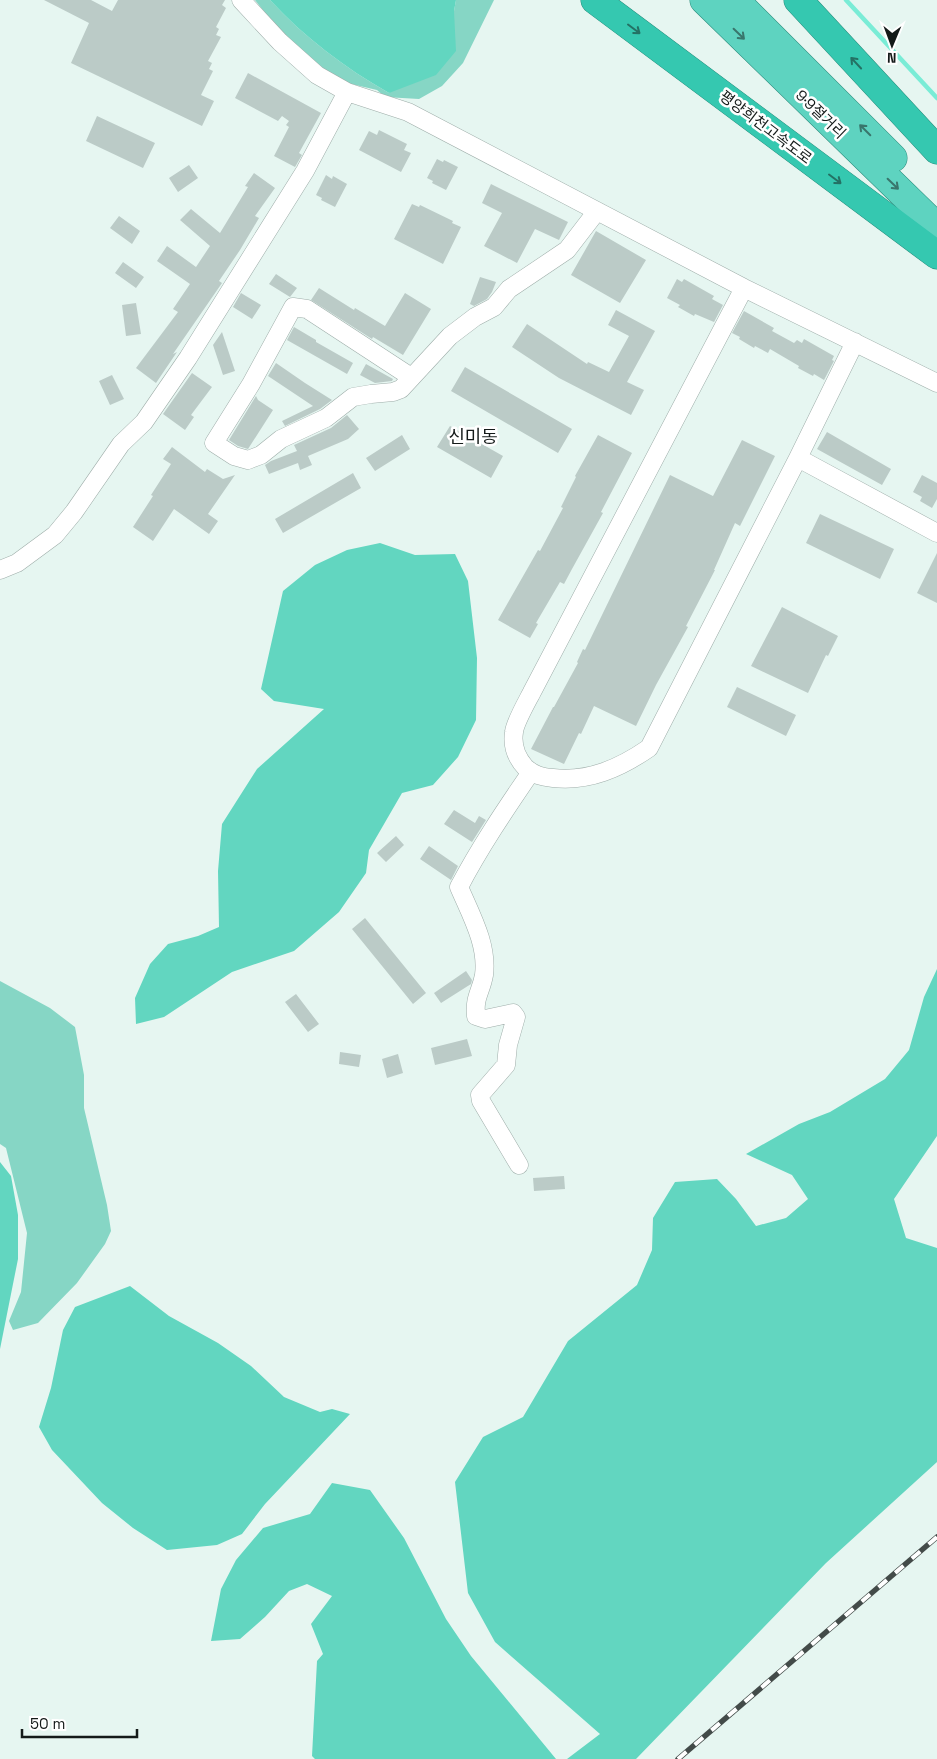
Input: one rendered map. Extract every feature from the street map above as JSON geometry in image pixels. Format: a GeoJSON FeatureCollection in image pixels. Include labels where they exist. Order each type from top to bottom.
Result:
{"type":"FeatureCollection","features":[{"type":"Feature","properties":{"kind":"highway","name":"평양희천고속도로"},"geometry":{"type":"LineString","coordinates":[[595,0],[937,255]]}},
{"type":"Feature","properties":{"kind":"highway","name":"9·9절거리"},"geometry":{"type":"LineString","coordinates":[[704,0],[937,228]]}},
{"type":"Feature","properties":{"kind":"highway","name":"9·9절거리"},"geometry":{"type":"LineString","coordinates":[[735,0],[937,202]]}},
{"type":"Feature","properties":{"kind":"highway"},"geometry":{"type":"LineString","coordinates":[[798,0],[937,150]]}},
{"type":"Feature","properties":{"kind":"street"},"geometry":{"type":"LineString","coordinates":[[241,0],[280,42],[317,76],[348,92],[408,112],[744,288],[937,383]]}},
{"type":"Feature","properties":{"kind":"street"},"geometry":{"type":"LineString","coordinates":[[0,570],[17,563],[55,535],[74,512],[122,444],[144,422],[188,358],[305,171],[348,92]]}},
{"type":"Feature","properties":{"kind":"street"},"geometry":{"type":"LineString","coordinates":[[412,377],[307,309],[293,307],[214,443],[234,456],[248,460],[261,455],[281,439],[326,418],[354,397],[393,392],[400,389],[412,377],[450,336],[475,317],[494,307],[509,289],[567,250],[597,211]]}},
{"type":"Feature","properties":{"kind":"street"},"geometry":{"type":"LineString","coordinates":[[744,288],[514,730],[514,750],[520,761],[531,772],[542,777],[581,779],[634,759],[649,748],[798,458],[855,342]]}},
{"type":"Feature","properties":{"kind":"street"},"geometry":{"type":"LineString","coordinates":[[798,458],[937,533]]}},
{"type":"Feature","properties":{"kind":"street"},"geometry":{"type":"LineString","coordinates":[[519,1165],[481,1101],[480,1096],[506,1065],[508,1045],[516,1017],[513,1013],[485,1019],[476,1016],[475,1005],[484,977],[485,960],[481,942],[459,887],[496,822],[531,772]]}},
{"type":"Feature","properties":{"kind":"green space"},"geometry":{"type":"Polygon","coordinates":[[[255,0],[270,0],[297,27],[326,51],[389,93],[454,11],[456,0],[494,0],[463,63],[442,86],[419,99],[385,97],[377,90],[347,83],[323,71],[285,38],[255,0]]]}},
{"type":"Feature","properties":{"kind":"green space"},"geometry":{"type":"Polygon","coordinates":[[[270,0],[456,0],[454,11],[456,51],[436,75],[389,93],[326,51],[297,27],[270,0]]]}},
{"type":"Feature","properties":{"kind":"green space"},"geometry":{"type":"Polygon","coordinates":[[[380,543],[415,555],[455,554],[468,581],[477,658],[476,720],[458,757],[433,785],[402,793],[369,850],[366,873],[339,912],[294,951],[232,972],[164,1017],[136,1024],[135,998],[150,964],[168,944],[198,936],[219,927],[218,871],[222,824],[257,769],[324,709],[274,701],[261,689],[283,591],[315,565],[347,550],[380,543]]]}},
{"type":"Feature","properties":{"kind":"green space"},"geometry":{"type":"Polygon","coordinates":[[[937,969],[937,1136],[894,1199],[906,1238],[937,1248],[937,1462],[826,1563],[636,1759],[567,1759],[600,1734],[495,1642],[468,1593],[455,1482],[483,1437],[523,1417],[568,1341],[637,1285],[652,1250],[653,1218],[675,1182],[717,1179],[736,1199],[756,1226],[786,1218],[808,1199],[792,1175],[746,1154],[799,1124],[830,1112],[885,1079],[909,1050],[924,997],[937,969]]]}},
{"type":"Feature","properties":{"kind":"green space"},"geometry":{"type":"Polygon","coordinates":[[[0,981],[50,1008],[75,1027],[84,1075],[84,1108],[107,1205],[111,1231],[105,1244],[77,1283],[38,1323],[13,1330],[9,1321],[21,1292],[27,1233],[6,1148],[0,1144],[0,981]]]}},
{"type":"Feature","properties":{"kind":"green space"},"geometry":{"type":"Polygon","coordinates":[[[0,1162],[11,1176],[18,1215],[18,1259],[0,1349],[0,1162]]]}},
{"type":"Feature","properties":{"kind":"green space"},"geometry":{"type":"Polygon","coordinates":[[[130,1286],[169,1316],[218,1343],[251,1366],[284,1397],[320,1412],[332,1409],[350,1414],[265,1504],[242,1534],[217,1545],[167,1550],[133,1528],[102,1503],[52,1450],[39,1427],[51,1388],[63,1330],[75,1307],[130,1286]]]}},
{"type":"Feature","properties":{"kind":"green space"},"geometry":{"type":"Polygon","coordinates":[[[332,1483],[370,1490],[404,1538],[446,1619],[471,1656],[556,1759],[315,1759],[312,1756],[317,1661],[323,1654],[311,1624],[332,1596],[307,1584],[289,1591],[265,1617],[240,1639],[211,1641],[221,1589],[236,1560],[263,1528],[310,1514],[332,1483]]]}},
{"type":"Feature","properties":{"kind":"building"},"geometry":{"type":"Polygon","coordinates":[[[44,0],[91,0],[112,11],[118,0],[225,0],[222,5],[226,8],[216,27],[219,29],[216,35],[221,37],[208,61],[212,63],[209,69],[213,71],[201,95],[214,101],[202,126],[71,63],[89,23],[44,0]]]}},
{"type":"Feature","properties":{"kind":"building"},"geometry":{"type":"Polygon","coordinates":[[[248,73],[321,113],[299,153],[302,155],[295,167],[274,156],[289,127],[286,125],[289,121],[282,116],[278,121],[235,98],[248,73]]]}},
{"type":"Feature","properties":{"kind":"building"},"geometry":{"type":"Polygon","coordinates":[[[97,116],[155,143],[143,168],[86,141],[97,116]]]}},
{"type":"Feature","properties":{"kind":"building"},"geometry":{"type":"Polygon","coordinates":[[[379,130],[407,144],[404,150],[411,153],[401,172],[359,150],[369,131],[377,135],[379,130]]]}},
{"type":"Feature","properties":{"kind":"building"},"geometry":{"type":"Polygon","coordinates":[[[437,159],[443,162],[444,160],[458,167],[446,190],[432,183],[433,181],[427,178],[437,159]]]}},
{"type":"Feature","properties":{"kind":"building"},"geometry":{"type":"Polygon","coordinates":[[[189,165],[198,178],[178,192],[169,178],[189,165]]]}},
{"type":"Feature","properties":{"kind":"building"},"geometry":{"type":"Polygon","coordinates":[[[254,173],[275,188],[255,216],[259,218],[219,281],[222,283],[173,354],[177,352],[156,383],[136,368],[178,312],[173,309],[190,284],[157,261],[167,246],[196,267],[210,246],[180,220],[191,209],[220,233],[248,187],[245,186],[254,173]]]}},
{"type":"Feature","properties":{"kind":"building"},"geometry":{"type":"Polygon","coordinates":[[[326,175],[332,179],[333,176],[347,184],[335,207],[321,200],[322,198],[316,195],[326,175]]]}},
{"type":"Feature","properties":{"kind":"building"},"geometry":{"type":"Polygon","coordinates":[[[491,184],[568,222],[559,240],[535,229],[517,263],[484,246],[502,213],[482,203],[491,184]]]}},
{"type":"Feature","properties":{"kind":"building"},"geometry":{"type":"Polygon","coordinates":[[[412,204],[419,207],[420,205],[453,221],[452,223],[461,227],[443,264],[394,239],[412,204]]]}},
{"type":"Feature","properties":{"kind":"building"},"geometry":{"type":"Polygon","coordinates":[[[119,216],[140,231],[132,244],[110,228],[119,216]]]}},
{"type":"Feature","properties":{"kind":"building"},"geometry":{"type":"Polygon","coordinates":[[[596,231],[646,260],[620,303],[571,275],[596,231]]]}},
{"type":"Feature","properties":{"kind":"building"},"geometry":{"type":"Polygon","coordinates":[[[123,262],[144,277],[136,288],[115,273],[123,262]]]}},
{"type":"Feature","properties":{"kind":"building"},"geometry":{"type":"Polygon","coordinates":[[[276,274],[297,288],[290,297],[269,284],[276,274]]]}},
{"type":"Feature","properties":{"kind":"building"},"geometry":{"type":"Polygon","coordinates":[[[480,277],[496,282],[487,299],[474,306],[470,304],[480,277]]]}},
{"type":"Feature","properties":{"kind":"building"},"geometry":{"type":"Polygon","coordinates":[[[677,279],[682,282],[684,279],[714,296],[712,299],[723,305],[714,322],[695,314],[694,316],[667,298],[677,279]]]}},
{"type":"Feature","properties":{"kind":"building"},"geometry":{"type":"Polygon","coordinates":[[[319,288],[354,310],[355,308],[385,326],[405,293],[431,309],[403,355],[373,337],[372,339],[311,300],[319,288]]]}},
{"type":"Feature","properties":{"kind":"building"},"geometry":{"type":"Polygon","coordinates":[[[241,293],[261,305],[252,319],[233,307],[241,293]]]}},
{"type":"Feature","properties":{"kind":"building"},"geometry":{"type":"Polygon","coordinates":[[[136,303],[141,334],[126,336],[122,305],[136,303]]]}},
{"type":"Feature","properties":{"kind":"building"},"geometry":{"type":"Polygon","coordinates":[[[616,310],[655,331],[627,382],[644,390],[631,415],[559,378],[512,347],[527,324],[587,364],[588,362],[609,372],[629,336],[608,325],[616,310]]]}},
{"type":"Feature","properties":{"kind":"building"},"geometry":{"type":"Polygon","coordinates":[[[744,311],[774,328],[772,331],[794,343],[797,340],[802,343],[804,339],[834,356],[832,360],[834,361],[824,380],[798,368],[799,366],[770,349],[768,353],[755,346],[754,348],[732,333],[744,311]]]}},
{"type":"Feature","properties":{"kind":"building"},"geometry":{"type":"Polygon","coordinates":[[[294,327],[353,363],[347,374],[287,340],[294,327]]]}},
{"type":"Feature","properties":{"kind":"building"},"geometry":{"type":"Polygon","coordinates":[[[222,332],[235,371],[223,375],[213,345],[222,332]]]}},
{"type":"Feature","properties":{"kind":"building"},"geometry":{"type":"Polygon","coordinates":[[[276,363],[332,400],[320,409],[285,426],[282,421],[313,406],[268,376],[276,363]]]}},
{"type":"Feature","properties":{"kind":"building"},"geometry":{"type":"Polygon","coordinates":[[[366,364],[393,379],[392,381],[375,383],[360,375],[366,364]]]}},
{"type":"Feature","properties":{"kind":"building"},"geometry":{"type":"Polygon","coordinates":[[[465,367],[572,429],[558,453],[451,391],[465,367]]]}},
{"type":"Feature","properties":{"kind":"building"},"geometry":{"type":"Polygon","coordinates":[[[192,373],[212,387],[191,415],[194,417],[185,430],[163,414],[192,373]]]}},
{"type":"Feature","properties":{"kind":"building"},"geometry":{"type":"Polygon","coordinates":[[[112,375],[124,399],[110,405],[99,381],[112,375]]]}},
{"type":"Feature","properties":{"kind":"building"},"geometry":{"type":"Polygon","coordinates":[[[256,396],[258,400],[273,410],[248,449],[238,446],[229,440],[256,396]]]}},
{"type":"Feature","properties":{"kind":"building"},"geometry":{"type":"Polygon","coordinates":[[[347,415],[359,429],[348,439],[308,456],[312,465],[300,470],[298,463],[269,474],[265,465],[297,451],[294,445],[331,428],[347,415]]]}},
{"type":"Feature","properties":{"kind":"building"},"geometry":{"type":"Polygon","coordinates":[[[450,426],[503,456],[491,478],[437,447],[450,426]]]}},
{"type":"Feature","properties":{"kind":"building"},"geometry":{"type":"Polygon","coordinates":[[[827,432],[891,469],[882,485],[817,449],[827,432]]]}},
{"type":"Feature","properties":{"kind":"building"},"geometry":{"type":"Polygon","coordinates":[[[402,435],[410,449],[375,471],[366,458],[402,435]]]}},
{"type":"Feature","properties":{"kind":"building"},"geometry":{"type":"Polygon","coordinates":[[[598,435],[632,453],[601,512],[603,513],[564,584],[560,582],[536,623],[538,624],[530,638],[498,620],[538,550],[540,551],[563,508],[561,507],[575,476],[598,435]]]}},
{"type":"Feature","properties":{"kind":"building"},"geometry":{"type":"Polygon","coordinates":[[[742,440],[775,456],[740,526],[735,523],[715,570],[686,626],[688,627],[636,726],[594,706],[564,764],[531,749],[578,663],[583,649],[585,650],[670,475],[713,496],[742,440]]]}},
{"type":"Feature","properties":{"kind":"building"},"geometry":{"type":"Polygon","coordinates":[[[172,447],[205,472],[207,469],[223,479],[235,475],[208,514],[218,521],[209,534],[174,509],[153,541],[133,527],[171,464],[163,459],[172,447]]]}},
{"type":"Feature","properties":{"kind":"building"},"geometry":{"type":"Polygon","coordinates":[[[353,473],[361,488],[283,533],[275,519],[353,473]]]}},
{"type":"Feature","properties":{"kind":"building"},"geometry":{"type":"Polygon","coordinates":[[[922,475],[937,483],[937,499],[932,508],[920,501],[922,497],[913,492],[922,475]]]}},
{"type":"Feature","properties":{"kind":"building"},"geometry":{"type":"Polygon","coordinates":[[[820,514],[894,549],[880,579],[806,543],[820,514]]]}},
{"type":"Feature","properties":{"kind":"building"},"geometry":{"type":"Polygon","coordinates":[[[937,553],[937,603],[917,593],[937,553]]]}},
{"type":"Feature","properties":{"kind":"building"},"geometry":{"type":"Polygon","coordinates":[[[782,607],[838,636],[828,656],[826,655],[808,693],[751,666],[782,607]]]}},
{"type":"Feature","properties":{"kind":"building"},"geometry":{"type":"Polygon","coordinates":[[[737,687],[796,715],[786,736],[727,707],[737,687]]]}},
{"type":"Feature","properties":{"kind":"building"},"geometry":{"type":"Polygon","coordinates":[[[454,810],[475,823],[479,816],[486,820],[472,842],[444,824],[454,810]]]}},
{"type":"Feature","properties":{"kind":"building"},"geometry":{"type":"Polygon","coordinates":[[[396,836],[404,845],[386,862],[377,853],[396,836]]]}},
{"type":"Feature","properties":{"kind":"building"},"geometry":{"type":"Polygon","coordinates":[[[429,846],[458,866],[451,880],[420,859],[429,846]]]}},
{"type":"Feature","properties":{"kind":"building"},"geometry":{"type":"Polygon","coordinates":[[[365,918],[426,993],[413,1004],[352,929],[365,918]]]}},
{"type":"Feature","properties":{"kind":"building"},"geometry":{"type":"Polygon","coordinates":[[[466,971],[472,980],[471,984],[441,1003],[434,993],[466,971]]]}},
{"type":"Feature","properties":{"kind":"building"},"geometry":{"type":"Polygon","coordinates":[[[296,994],[319,1024],[308,1032],[285,1002],[296,994]]]}},
{"type":"Feature","properties":{"kind":"building"},"geometry":{"type":"Polygon","coordinates":[[[467,1039],[472,1056],[435,1065],[431,1048],[467,1039]]]}},
{"type":"Feature","properties":{"kind":"building"},"geometry":{"type":"Polygon","coordinates":[[[340,1052],[361,1055],[359,1067],[339,1064],[340,1052]]]}},
{"type":"Feature","properties":{"kind":"building"},"geometry":{"type":"Polygon","coordinates":[[[398,1054],[403,1073],[387,1078],[382,1059],[398,1054]]]}},
{"type":"Feature","properties":{"kind":"building"},"geometry":{"type":"Polygon","coordinates":[[[564,1176],[565,1189],[534,1191],[533,1178],[564,1176]]]}},
{"type":"Feature","properties":{"kind":"waterway"},"geometry":{"type":"LineString","coordinates":[[846,0],[937,98]]}},
{"type":"Feature","properties":{"kind":"railway"},"geometry":{"type":"LineString","coordinates":[[678,1759],[937,1537]]}},
{"type":"Feature","properties":{"kind":"district","name":"신미동"},"geometry":{"type":"Point","coordinates":[473,436]}}]}
